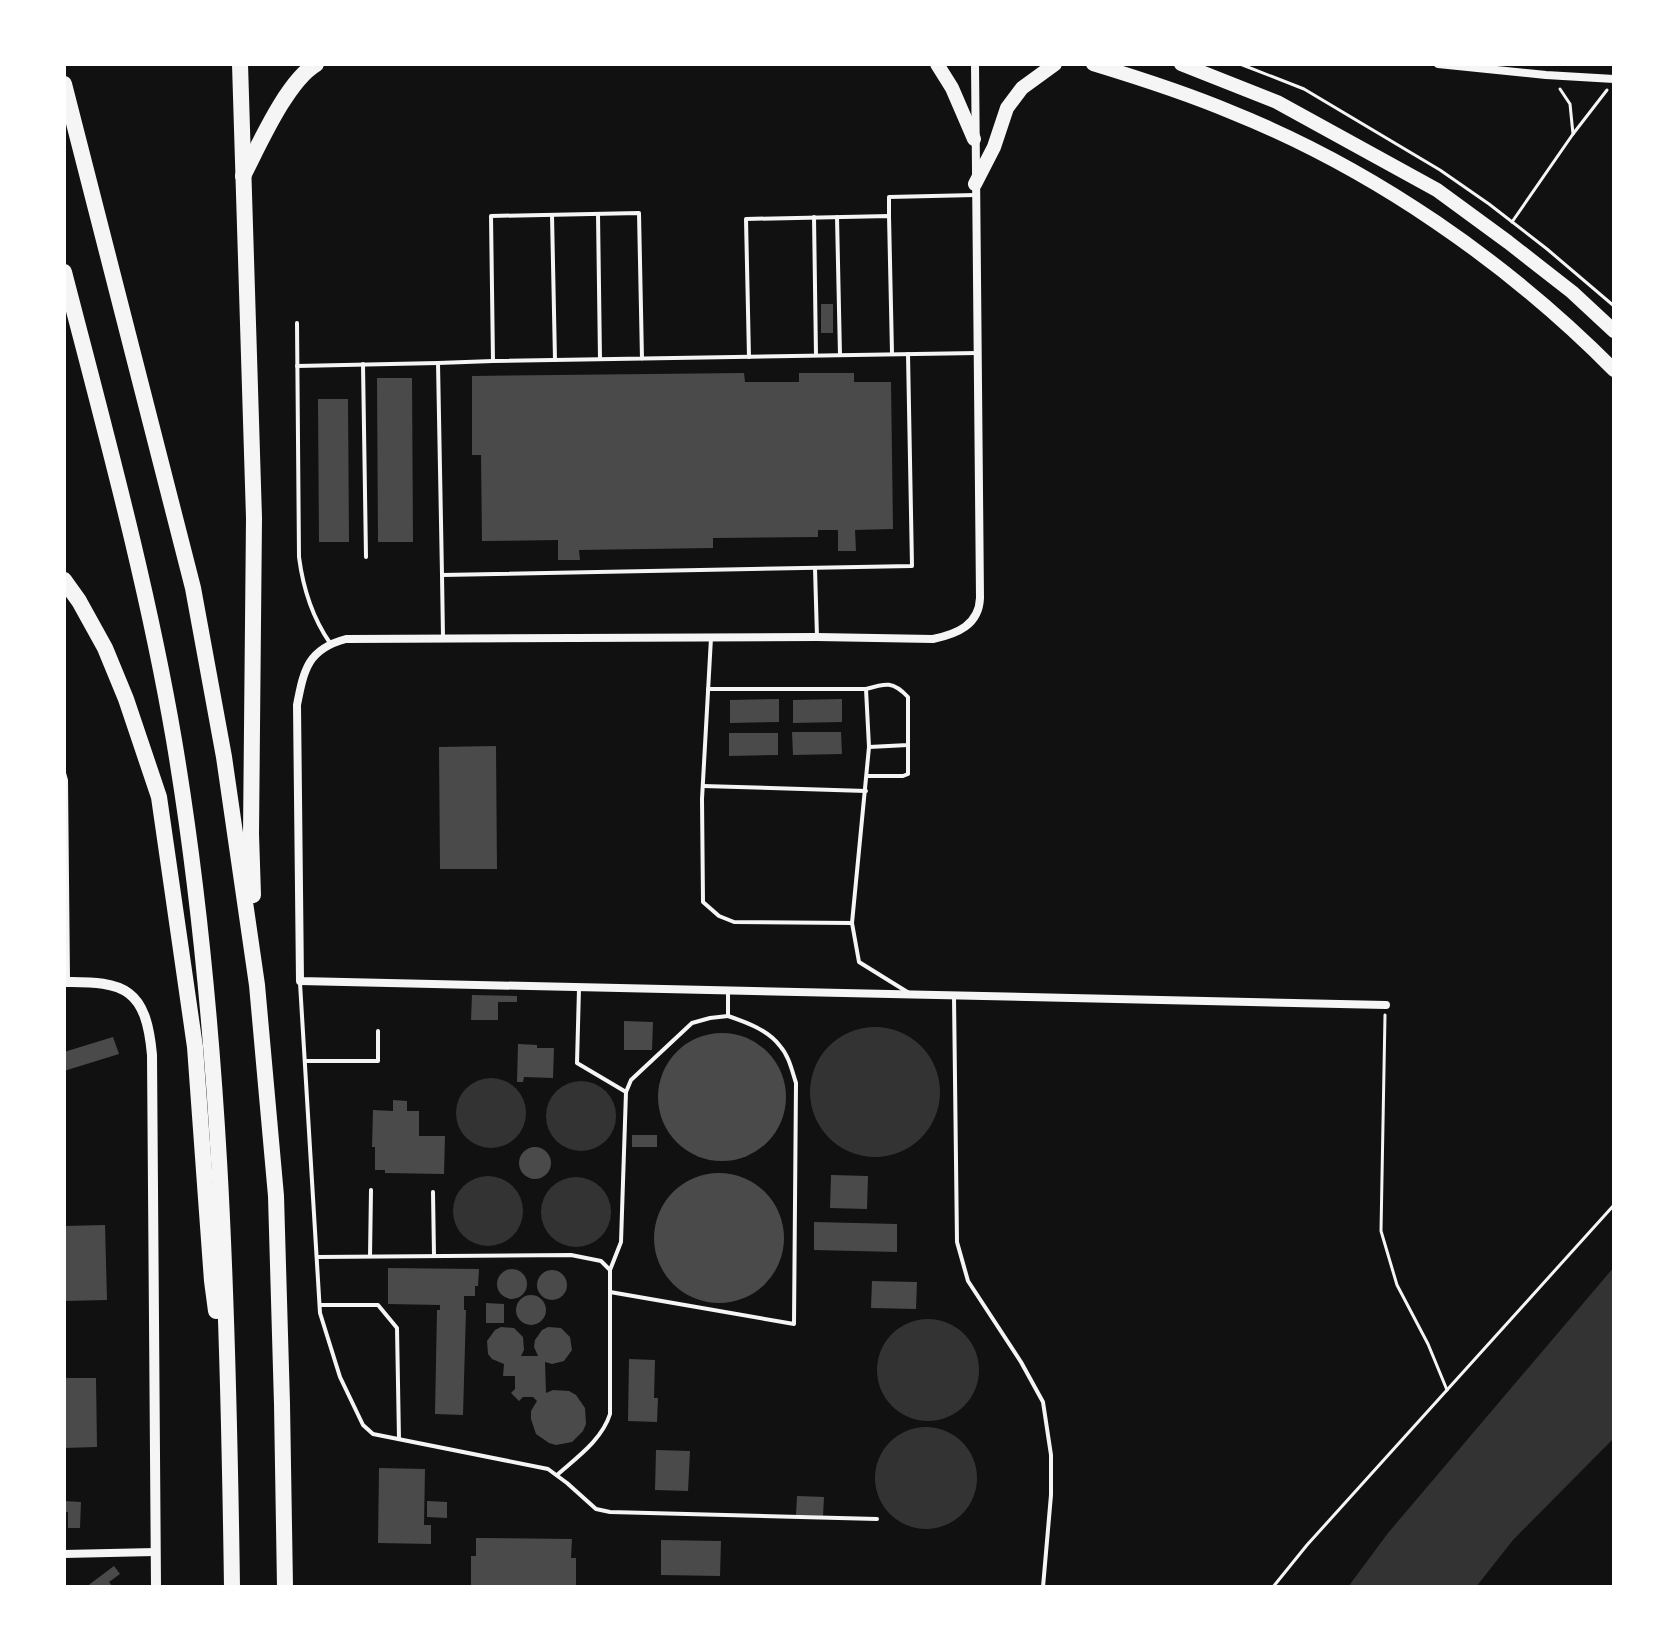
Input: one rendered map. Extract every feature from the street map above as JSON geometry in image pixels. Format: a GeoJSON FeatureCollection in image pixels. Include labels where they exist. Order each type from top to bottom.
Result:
{"type":"FeatureCollection","features":[{"type":"Feature","properties":{"kind":"highway"},"geometry":{"type":"LineString","coordinates":[[240,64],[254,518],[251,834],[257,985],[276,1196],[285,1587]]}},
{"type":"Feature","properties":{"kind":"highway"},"geometry":{"type":"LineString","coordinates":[[242,177],[277,110],[306,70],[316,64]]}},
{"type":"Feature","properties":{"kind":"highway"},"geometry":{"type":"LineString","coordinates":[[64,84],[193,588],[224,757],[257,985]]}},
{"type":"Feature","properties":{"kind":"highway"},"geometry":{"type":"LineString","coordinates":[[64,272],[142,583],[174,741],[195,892],[212,1035],[229,1391],[232,1587]]}},
{"type":"Feature","properties":{"kind":"highway"},"geometry":{"type":"LineString","coordinates":[[64,580],[105,648],[159,797],[195,1047],[212,1281],[229,1391]]}},
{"type":"Feature","properties":{"kind":"main road"},"geometry":{"type":"LineString","coordinates":[[937,64],[952,88],[974,139]]}},
{"type":"Feature","properties":{"kind":"main road"},"geometry":{"type":"LineString","coordinates":[[975,190],[1007,108],[1022,88],[1055,64]]}},
{"type":"Feature","properties":{"kind":"main road"},"geometry":{"type":"LineString","coordinates":[[1093,64],[1232,112],[1349,168],[1479,253],[1542,304],[1614,370]]}},
{"type":"Feature","properties":{"kind":"main road"},"geometry":{"type":"LineString","coordinates":[[1181,64],[1277,102],[1437,190],[1572,292],[1614,331]]}},
{"type":"Feature","properties":{"kind":"street"},"geometry":{"type":"LineString","coordinates":[[975,64],[980,598],[970,625],[948,636],[933,639],[346,639],[330,643],[312,656],[303,674],[297,705],[300,981],[1386,1005]]}},
{"type":"Feature","properties":{"kind":"street"},"geometry":{"type":"LineString","coordinates":[[1438,64],[1614,81]]}},
{"type":"Feature","properties":{"kind":"street"},"geometry":{"type":"LineString","coordinates":[[66,982],[112,984],[125,990],[140,1004],[147,1019],[152,1055],[156,1587]]}},
{"type":"Feature","properties":{"kind":"street"},"geometry":{"type":"LineString","coordinates":[[64,1554],[155,1552]]}},
{"type":"Feature","properties":{"kind":"lane"},"geometry":{"type":"LineString","coordinates":[[892,354],[889,197],[975,190]]}},
{"type":"Feature","properties":{"kind":"lane"},"geometry":{"type":"LineString","coordinates":[[493,361],[491,216],[552,214],[639,213],[642,359]]}},
{"type":"Feature","properties":{"kind":"lane"},"geometry":{"type":"LineString","coordinates":[[552,214],[555,360]]}},
{"type":"Feature","properties":{"kind":"lane"},"geometry":{"type":"LineString","coordinates":[[598,214],[600,359]]}},
{"type":"Feature","properties":{"kind":"lane"},"geometry":{"type":"LineString","coordinates":[[749,357],[746,219],[889,216]]}},
{"type":"Feature","properties":{"kind":"lane"},"geometry":{"type":"LineString","coordinates":[[814,217],[816,355]]}},
{"type":"Feature","properties":{"kind":"lane"},"geometry":{"type":"LineString","coordinates":[[837,217],[840,355]]}},
{"type":"Feature","properties":{"kind":"lane"},"geometry":{"type":"LineString","coordinates":[[297,323],[299,557],[312,612],[330,643]]}},
{"type":"Feature","properties":{"kind":"lane"},"geometry":{"type":"LineString","coordinates":[[297,366],[977,353]]}},
{"type":"Feature","properties":{"kind":"lane"},"geometry":{"type":"LineString","coordinates":[[442,575],[912,566],[908,354]]}},
{"type":"Feature","properties":{"kind":"lane"},"geometry":{"type":"LineString","coordinates":[[438,363],[443,639]]}},
{"type":"Feature","properties":{"kind":"lane"},"geometry":{"type":"LineString","coordinates":[[363,364],[366,557]]}},
{"type":"Feature","properties":{"kind":"lane"},"geometry":{"type":"LineString","coordinates":[[815,568],[817,637]]}},
{"type":"Feature","properties":{"kind":"lane"},"geometry":{"type":"LineString","coordinates":[[711,638],[703,786],[703,902],[719,916],[734,922],[852,923]]}},
{"type":"Feature","properties":{"kind":"lane"},"geometry":{"type":"LineString","coordinates":[[708,689],[866,689],[885,683],[899,688],[908,697],[908,774],[867,776]]}},
{"type":"Feature","properties":{"kind":"lane"},"geometry":{"type":"LineString","coordinates":[[866,689],[869,747],[852,923],[859,962],[909,993]]}},
{"type":"Feature","properties":{"kind":"lane"},"geometry":{"type":"LineString","coordinates":[[869,747],[908,745]]}},
{"type":"Feature","properties":{"kind":"lane"},"geometry":{"type":"LineString","coordinates":[[64,773],[66,982]]}},
{"type":"Feature","properties":{"kind":"lane"},"geometry":{"type":"LineString","coordinates":[[703,786],[866,791]]}},
{"type":"Feature","properties":{"kind":"lane"},"geometry":{"type":"LineString","coordinates":[[300,981],[320,1313],[340,1377],[363,1425],[373,1434],[548,1469],[596,1509],[610,1512],[877,1519]]}},
{"type":"Feature","properties":{"kind":"lane"},"geometry":{"type":"LineString","coordinates":[[579,987],[577,1063],[626,1092]]}},
{"type":"Feature","properties":{"kind":"lane"},"geometry":{"type":"LineString","coordinates":[[728,990],[728,1016]]}},
{"type":"Feature","properties":{"kind":"lane"},"geometry":{"type":"LineString","coordinates":[[954,995],[957,1242],[968,1281],[1043,1402],[1051,1455],[1051,1495],[1043,1587]]}},
{"type":"Feature","properties":{"kind":"lane"},"geometry":{"type":"LineString","coordinates":[[557,1475],[596,1439],[606,1427],[610,1414],[610,1292],[610,1270],[621,1242],[626,1092],[631,1080],[692,1023],[728,1016],[751,1024],[780,1044],[796,1083],[794,1324],[610,1292]]}},
{"type":"Feature","properties":{"kind":"lane"},"geometry":{"type":"LineString","coordinates":[[305,1061],[378,1061],[378,1031]]}},
{"type":"Feature","properties":{"kind":"lane"},"geometry":{"type":"LineString","coordinates":[[370,1256],[371,1190]]}},
{"type":"Feature","properties":{"kind":"lane"},"geometry":{"type":"LineString","coordinates":[[433,1192],[434,1256]]}},
{"type":"Feature","properties":{"kind":"lane"},"geometry":{"type":"LineString","coordinates":[[317,1257],[571,1255],[601,1261],[610,1270]]}},
{"type":"Feature","properties":{"kind":"lane"},"geometry":{"type":"LineString","coordinates":[[320,1305],[378,1305],[397,1328],[399,1439]]}},
{"type":"Feature","properties":{"kind":"path"},"geometry":{"type":"LineString","coordinates":[[1551,75],[1570,104],[1573,134]]}},
{"type":"Feature","properties":{"kind":"path"},"geometry":{"type":"LineString","coordinates":[[1512,222],[1614,81]]}},
{"type":"Feature","properties":{"kind":"path"},"geometry":{"type":"LineString","coordinates":[[1386,1005],[1381,1231],[1397,1285],[1428,1344],[1447,1390]]}},
{"type":"Feature","properties":{"kind":"path"},"geometry":{"type":"LineString","coordinates":[[1273,1587],[1307,1545],[1614,1205]]}},
{"type":"Feature","properties":{"kind":"shaded area"},"geometry":{"type":"Polygon","coordinates":[[[875,1027],[900,1032],[921,1046],[935,1067],[940,1092],[935,1117],[921,1138],[900,1152],[875,1157],[850,1152],[829,1138],[815,1117],[810,1092],[815,1067],[829,1046],[850,1032],[875,1027]]]}},
{"type":"Feature","properties":{"kind":"shaded area"},"geometry":{"type":"Polygon","coordinates":[[[484,1078],[498,1078],[520,1093],[526,1113],[524,1126],[516,1138],[498,1148],[484,1148],[462,1133],[456,1120],[456,1106],[471,1084],[484,1078]]]}},
{"type":"Feature","properties":{"kind":"shaded area"},"geometry":{"type":"Polygon","coordinates":[[[574,1081],[588,1081],[610,1096],[616,1116],[614,1129],[606,1141],[588,1151],[574,1151],[552,1136],[546,1123],[546,1109],[561,1087],[574,1081]]]}},
{"type":"Feature","properties":{"kind":"shaded area"},"geometry":{"type":"Polygon","coordinates":[[[481,1176],[495,1176],[517,1191],[523,1211],[521,1224],[513,1236],[495,1246],[481,1246],[459,1231],[453,1218],[453,1204],[468,1182],[481,1176]]]}},
{"type":"Feature","properties":{"kind":"shaded area"},"geometry":{"type":"Polygon","coordinates":[[[569,1177],[583,1177],[605,1192],[611,1212],[609,1225],[601,1237],[583,1247],[569,1247],[547,1232],[541,1219],[541,1205],[556,1183],[569,1177]]]}},
{"type":"Feature","properties":{"kind":"shaded area"},"geometry":{"type":"Polygon","coordinates":[[[1614,1267],[1614,1438],[1513,1540],[1476,1587],[1348,1587],[1388,1533],[1614,1267]]]}},
{"type":"Feature","properties":{"kind":"shaded area"},"geometry":{"type":"Polygon","coordinates":[[[928,1319],[957,1327],[971,1341],[979,1370],[971,1399],[957,1413],[928,1421],[899,1413],[885,1399],[877,1370],[885,1341],[899,1327],[928,1319]]]}},
{"type":"Feature","properties":{"kind":"shaded area"},"geometry":{"type":"Polygon","coordinates":[[[926,1427],[955,1435],[969,1449],[977,1478],[969,1507],[955,1521],[926,1529],[897,1521],[883,1507],[875,1478],[883,1449],[897,1435],[926,1427]]]}},
{"type":"Feature","properties":{"kind":"building"},"geometry":{"type":"Polygon","coordinates":[[[821,304],[833,304],[833,333],[821,333],[821,304]]]}},
{"type":"Feature","properties":{"kind":"building"},"geometry":{"type":"Polygon","coordinates":[[[744,373],[745,382],[799,382],[799,373],[854,373],[854,382],[891,382],[893,529],[855,530],[856,551],[838,551],[838,530],[818,530],[818,537],[713,538],[713,548],[579,550],[580,560],[558,560],[558,540],[482,541],[481,455],[472,455],[472,376],[744,373]]]}},
{"type":"Feature","properties":{"kind":"building"},"geometry":{"type":"Polygon","coordinates":[[[377,378],[412,378],[413,542],[378,542],[377,378]]]}},
{"type":"Feature","properties":{"kind":"building"},"geometry":{"type":"Polygon","coordinates":[[[318,399],[348,399],[349,542],[319,542],[318,399]]]}},
{"type":"Feature","properties":{"kind":"building"},"geometry":{"type":"Polygon","coordinates":[[[779,699],[779,722],[730,723],[730,700],[779,699]]]}},
{"type":"Feature","properties":{"kind":"building"},"geometry":{"type":"Polygon","coordinates":[[[842,699],[842,722],[793,723],[793,700],[842,699]]]}},
{"type":"Feature","properties":{"kind":"building"},"geometry":{"type":"Polygon","coordinates":[[[792,732],[841,732],[842,754],[793,755],[792,732]]]}},
{"type":"Feature","properties":{"kind":"building"},"geometry":{"type":"Polygon","coordinates":[[[729,733],[778,733],[778,755],[729,756],[729,733]]]}},
{"type":"Feature","properties":{"kind":"building"},"geometry":{"type":"Polygon","coordinates":[[[496,746],[497,869],[440,869],[439,747],[496,746]]]}},
{"type":"Feature","properties":{"kind":"building"},"geometry":{"type":"Polygon","coordinates":[[[472,995],[517,996],[517,1002],[498,1002],[498,1020],[471,1020],[472,995]]]}},
{"type":"Feature","properties":{"kind":"building"},"geometry":{"type":"Polygon","coordinates":[[[624,1021],[653,1022],[652,1050],[624,1050],[624,1021]]]}},
{"type":"Feature","properties":{"kind":"building"},"geometry":{"type":"Polygon","coordinates":[[[722,1033],[747,1037],[768,1051],[782,1072],[786,1097],[782,1122],[768,1143],[747,1157],[722,1161],[697,1157],[676,1143],[662,1122],[658,1097],[662,1072],[676,1051],[697,1037],[722,1033]]]}},
{"type":"Feature","properties":{"kind":"building"},"geometry":{"type":"Polygon","coordinates":[[[113,1037],[119,1054],[64,1071],[64,1052],[113,1037]]]}},
{"type":"Feature","properties":{"kind":"building"},"geometry":{"type":"Polygon","coordinates":[[[518,1044],[554,1048],[553,1078],[524,1077],[523,1082],[517,1082],[518,1044]]]}},
{"type":"Feature","properties":{"kind":"building"},"geometry":{"type":"Polygon","coordinates":[[[393,1100],[407,1101],[407,1111],[419,1111],[419,1136],[445,1136],[444,1174],[385,1173],[385,1170],[375,1170],[373,1110],[393,1111],[393,1100]]]}},
{"type":"Feature","properties":{"kind":"building"},"geometry":{"type":"Polygon","coordinates":[[[632,1135],[657,1135],[657,1147],[632,1147],[632,1135]]]}},
{"type":"Feature","properties":{"kind":"building"},"geometry":{"type":"Polygon","coordinates":[[[535,1147],[546,1152],[551,1163],[546,1174],[535,1179],[524,1174],[519,1163],[524,1152],[535,1147]]]}},
{"type":"Feature","properties":{"kind":"building"},"geometry":{"type":"Polygon","coordinates":[[[719,1173],[744,1178],[765,1192],[779,1213],[784,1238],[779,1263],[765,1284],[744,1298],[719,1303],[694,1298],[673,1284],[659,1263],[654,1238],[659,1213],[673,1192],[694,1178],[719,1173]]]}},
{"type":"Feature","properties":{"kind":"building"},"geometry":{"type":"Polygon","coordinates":[[[831,1175],[868,1176],[867,1209],[830,1208],[831,1175]]]}},
{"type":"Feature","properties":{"kind":"building"},"geometry":{"type":"Polygon","coordinates":[[[814,1222],[897,1224],[897,1252],[814,1250],[814,1222]]]}},
{"type":"Feature","properties":{"kind":"building"},"geometry":{"type":"Polygon","coordinates":[[[105,1225],[107,1300],[64,1301],[64,1226],[105,1225]]]}},
{"type":"Feature","properties":{"kind":"building"},"geometry":{"type":"Polygon","coordinates":[[[388,1268],[479,1269],[475,1296],[464,1296],[463,1415],[435,1414],[437,1310],[440,1310],[440,1305],[388,1304],[388,1268]]]}},
{"type":"Feature","properties":{"kind":"building"},"geometry":{"type":"Polygon","coordinates":[[[512,1269],[523,1273],[527,1284],[523,1295],[512,1299],[501,1295],[497,1284],[501,1273],[512,1269]]]}},
{"type":"Feature","properties":{"kind":"building"},"geometry":{"type":"Polygon","coordinates":[[[552,1270],[563,1274],[567,1285],[563,1296],[552,1300],[541,1296],[537,1285],[541,1274],[552,1270]]]}},
{"type":"Feature","properties":{"kind":"building"},"geometry":{"type":"Polygon","coordinates":[[[872,1281],[917,1282],[916,1309],[871,1308],[872,1281]]]}},
{"type":"Feature","properties":{"kind":"building"},"geometry":{"type":"Polygon","coordinates":[[[531,1295],[542,1299],[546,1310],[542,1321],[531,1325],[520,1321],[516,1310],[520,1299],[531,1295]]]}},
{"type":"Feature","properties":{"kind":"building"},"geometry":{"type":"Polygon","coordinates":[[[486,1303],[504,1304],[504,1323],[486,1323],[486,1303]]]}},
{"type":"Feature","properties":{"kind":"building"},"geometry":{"type":"Polygon","coordinates":[[[501,1327],[514,1328],[523,1337],[521,1356],[538,1356],[535,1340],[548,1327],[561,1328],[570,1337],[572,1350],[564,1361],[545,1362],[546,1393],[569,1391],[585,1408],[586,1424],[572,1442],[556,1445],[536,1434],[531,1411],[537,1401],[533,1397],[523,1397],[519,1401],[511,1393],[515,1389],[515,1376],[503,1376],[504,1364],[488,1354],[487,1341],[501,1327]]]}},
{"type":"Feature","properties":{"kind":"building"},"geometry":{"type":"Polygon","coordinates":[[[629,1359],[655,1360],[657,1422],[628,1421],[629,1359]]]}},
{"type":"Feature","properties":{"kind":"building"},"geometry":{"type":"Polygon","coordinates":[[[64,1378],[96,1378],[97,1447],[64,1448],[64,1378]]]}},
{"type":"Feature","properties":{"kind":"building"},"geometry":{"type":"Polygon","coordinates":[[[656,1450],[690,1451],[688,1491],[655,1490],[656,1450]]]}},
{"type":"Feature","properties":{"kind":"building"},"geometry":{"type":"Polygon","coordinates":[[[379,1468],[425,1469],[424,1525],[431,1525],[431,1544],[378,1543],[379,1468]]]}},
{"type":"Feature","properties":{"kind":"building"},"geometry":{"type":"Polygon","coordinates":[[[797,1496],[824,1497],[823,1516],[796,1515],[797,1496]]]}},
{"type":"Feature","properties":{"kind":"building"},"geometry":{"type":"Polygon","coordinates":[[[64,1501],[81,1502],[80,1528],[68,1528],[64,1501]]]}},
{"type":"Feature","properties":{"kind":"building"},"geometry":{"type":"Polygon","coordinates":[[[427,1501],[447,1502],[447,1518],[427,1517],[427,1501]]]}},
{"type":"Feature","properties":{"kind":"building"},"geometry":{"type":"Polygon","coordinates":[[[476,1538],[572,1539],[571,1558],[576,1558],[576,1587],[471,1587],[471,1556],[476,1556],[476,1538]]]}},
{"type":"Feature","properties":{"kind":"building"},"geometry":{"type":"Polygon","coordinates":[[[661,1540],[721,1541],[720,1576],[661,1575],[661,1540]]]}},
{"type":"Feature","properties":{"kind":"building"},"geometry":{"type":"Polygon","coordinates":[[[114,1566],[120,1574],[109,1582],[113,1587],[86,1587],[114,1566]]]}}]}
